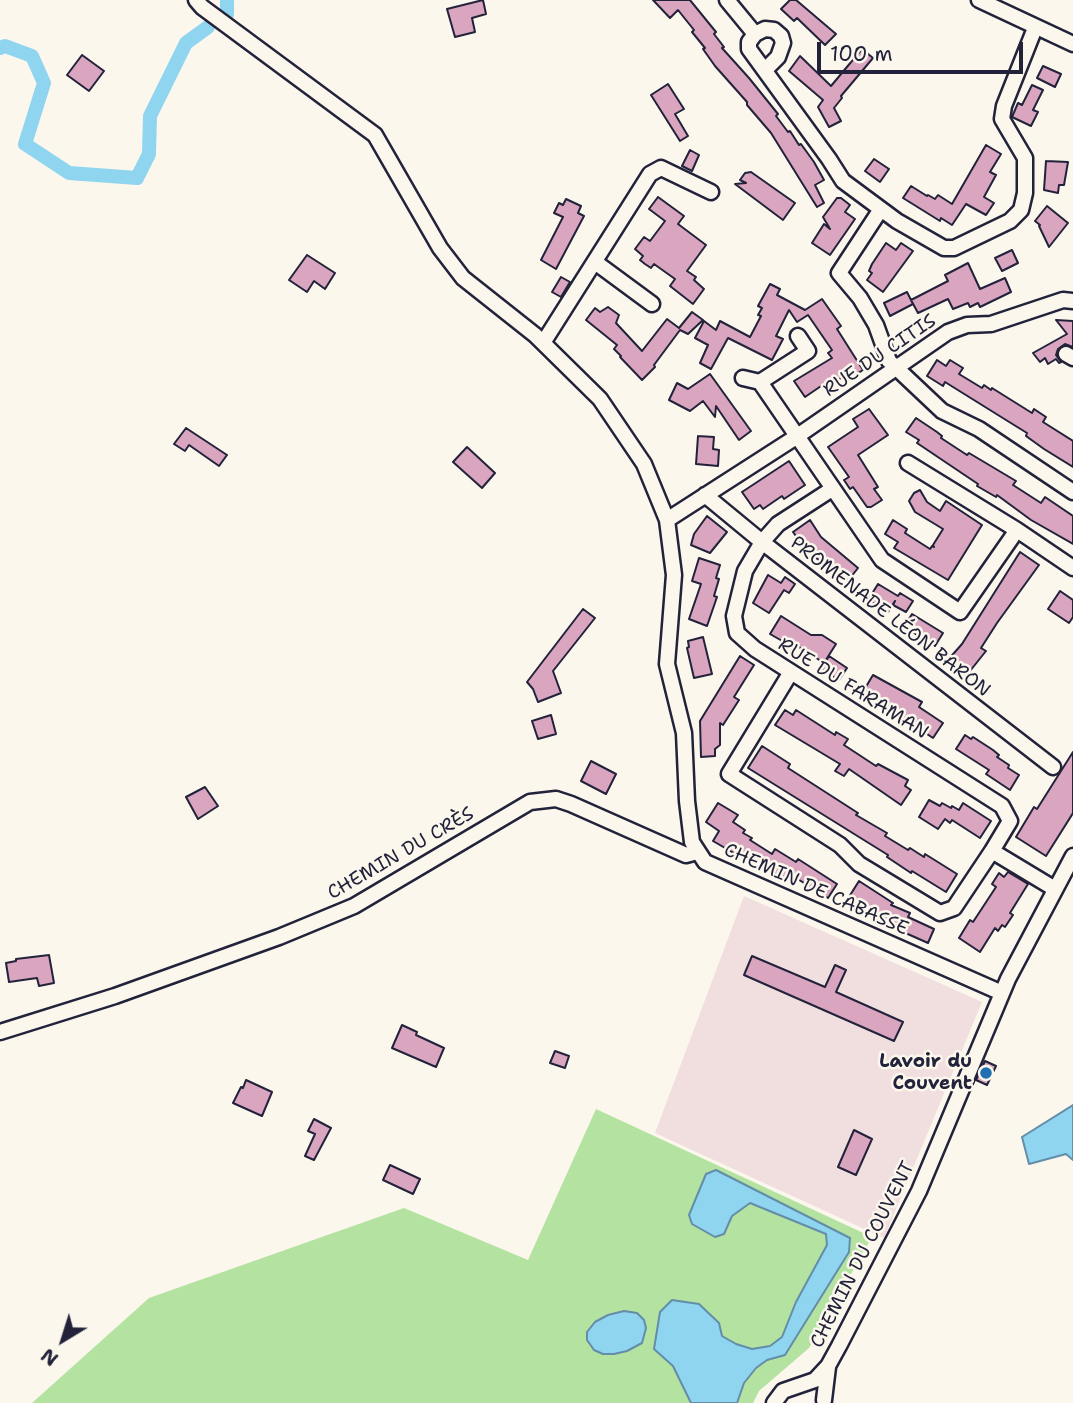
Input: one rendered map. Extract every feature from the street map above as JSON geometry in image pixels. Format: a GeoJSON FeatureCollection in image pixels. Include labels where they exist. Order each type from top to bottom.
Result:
{"type":"FeatureCollection","features":[{"type":"Feature","properties":{"kind":"street","name":"CHEMIN DE CABASSE"},"geometry":{"type":"LineString","coordinates":[[196,0],[202,8],[375,135],[440,248],[463,278],[543,343],[600,399],[643,464],[667,520],[674,575],[667,664],[684,733],[692,842],[705,862],[1002,993]]}},
{"type":"Feature","properties":{"kind":"street"},"geometry":{"type":"LineString","coordinates":[[727,0],[755,34]]}},
{"type":"Feature","properties":{"kind":"street"},"geometry":{"type":"LineString","coordinates":[[979,0],[1073,44]]}},
{"type":"Feature","properties":{"kind":"street"},"geometry":{"type":"LineString","coordinates":[[765,70],[778,57],[783,43],[774,30],[765,29],[755,34],[749,42],[749,48],[843,181],[881,209],[944,248],[954,248],[1010,220],[1021,210],[1025,193],[1025,158],[1002,119],[1004,106],[1035,28]]}},
{"type":"Feature","properties":{"kind":"street"},"geometry":{"type":"LineString","coordinates":[[543,343],[650,174],[661,168],[711,192]]}},
{"type":"Feature","properties":{"kind":"street"},"geometry":{"type":"LineString","coordinates":[[881,209],[839,273],[860,298],[876,325],[889,361],[942,411],[979,429],[1073,492]]}},
{"type":"Feature","properties":{"kind":"street"},"geometry":{"type":"LineString","coordinates":[[596,262],[652,304]]}},
{"type":"Feature","properties":{"kind":"street","name":"RUE DU CITIS"},"geometry":{"type":"LineString","coordinates":[[667,520],[796,437],[948,332],[967,325],[991,324],[1063,300],[1073,301]]}},
{"type":"Feature","properties":{"kind":"street"},"geometry":{"type":"LineString","coordinates":[[743,379],[760,382],[808,351],[798,336]]}},
{"type":"Feature","properties":{"kind":"street"},"geometry":{"type":"LineString","coordinates":[[760,382],[882,560],[960,612],[1017,530]]}},
{"type":"Feature","properties":{"kind":"street"},"geometry":{"type":"LineString","coordinates":[[908,463],[1073,568]]}},
{"type":"Feature","properties":{"kind":"street","name":"RUE DU FARAMAN"},"geometry":{"type":"LineString","coordinates":[[832,489],[778,524],[762,542],[746,571],[734,616],[737,633],[755,649],[1002,806],[1010,821],[992,851]]}},
{"type":"Feature","properties":{"kind":"street","name":"PROMENADE LÉON BARON"},"geometry":{"type":"LineString","coordinates":[[705,495],[1053,767]]}},
{"type":"Feature","properties":{"kind":"street"},"geometry":{"type":"LineString","coordinates":[[792,672],[729,774],[840,845],[859,864],[940,913],[954,908],[992,851],[1055,890]]}},
{"type":"Feature","properties":{"kind":"street","name":"CHEMIN DU CRÈS"},"geometry":{"type":"LineString","coordinates":[[0,1032],[115,996],[279,937],[355,906],[530,802],[556,799],[686,855],[697,852]]}},
{"type":"Feature","properties":{"kind":"street","name":"CHEMIN DU COUVENT"},"geometry":{"type":"LineString","coordinates":[[774,1403],[783,1391],[815,1380],[828,1366],[903,1227],[1002,993],[1073,856]]}},
{"type":"Feature","properties":{"kind":"street","name":"CHEMIN DU COUVENT"},"geometry":{"type":"LineString","coordinates":[[825,1401],[828,1366]]}},
{"type":"Feature","properties":{"kind":"street","name":"CHEMIN DU COUVENT"},"geometry":{"type":"LineString","coordinates":[[802,1386],[811,1388],[825,1401]]}},
{"type":"Feature","properties":{"kind":"shaded area"},"geometry":{"type":"Polygon","coordinates":[[[744,896],[982,1002],[884,1238],[655,1133],[744,896]]]}},
{"type":"Feature","properties":{"kind":"green space"},"geometry":{"type":"Polygon","coordinates":[[[596,1109],[872,1237],[809,1348],[759,1391],[753,1403],[32,1403],[149,1298],[404,1208],[528,1260],[596,1109]]]}},
{"type":"Feature","properties":{"kind":"water"},"geometry":{"type":"Polygon","coordinates":[[[1073,1105],[1073,1160],[1066,1154],[1029,1164],[1022,1137],[1073,1105]]]}},
{"type":"Feature","properties":{"kind":"water"},"geometry":{"type":"Polygon","coordinates":[[[716,1170],[850,1238],[849,1252],[785,1355],[767,1360],[756,1368],[744,1383],[737,1403],[691,1403],[673,1366],[654,1349],[660,1312],[672,1300],[699,1304],[719,1323],[722,1336],[752,1349],[770,1346],[782,1337],[796,1302],[827,1245],[826,1234],[750,1203],[732,1216],[724,1234],[715,1237],[692,1224],[689,1215],[706,1174],[716,1170]]]}},
{"type":"Feature","properties":{"kind":"water"},"geometry":{"type":"Polygon","coordinates":[[[624,1311],[637,1313],[644,1320],[646,1328],[642,1343],[614,1354],[603,1354],[594,1350],[587,1340],[587,1332],[595,1322],[624,1311]]]}},
{"type":"Feature","properties":{"kind":"building"},"geometry":{"type":"Polygon","coordinates":[[[483,0],[486,14],[472,18],[475,32],[455,37],[447,9],[483,0]]]}},
{"type":"Feature","properties":{"kind":"building"},"geometry":{"type":"Polygon","coordinates":[[[653,0],[690,0],[716,32],[714,34],[724,47],[722,48],[749,78],[778,114],[776,116],[788,132],[790,131],[814,162],[824,180],[815,185],[824,203],[817,207],[771,133],[715,66],[692,32],[694,30],[678,10],[670,18],[653,0]]]}},
{"type":"Feature","properties":{"kind":"building"},"geometry":{"type":"Polygon","coordinates":[[[790,0],[796,0],[836,34],[825,45],[797,18],[794,21],[781,9],[790,0]]]}},
{"type":"Feature","properties":{"kind":"building"},"geometry":{"type":"Polygon","coordinates":[[[862,49],[873,58],[834,108],[841,121],[829,127],[818,107],[823,100],[789,71],[800,56],[831,86],[862,49]]]}},
{"type":"Feature","properties":{"kind":"building"},"geometry":{"type":"Polygon","coordinates":[[[82,55],[104,71],[89,91],[67,75],[82,55]]]}},
{"type":"Feature","properties":{"kind":"building"},"geometry":{"type":"Polygon","coordinates":[[[1043,66],[1061,74],[1055,87],[1037,78],[1043,66]]]}},
{"type":"Feature","properties":{"kind":"building"},"geometry":{"type":"Polygon","coordinates":[[[668,84],[684,109],[675,114],[688,136],[680,141],[651,95],[668,84]]]}},
{"type":"Feature","properties":{"kind":"building"},"geometry":{"type":"Polygon","coordinates":[[[1032,85],[1043,90],[1033,110],[1038,112],[1031,126],[1012,117],[1018,103],[1022,105],[1032,85]]]}},
{"type":"Feature","properties":{"kind":"building"},"geometry":{"type":"Polygon","coordinates":[[[986,145],[1001,154],[990,172],[996,175],[984,197],[994,203],[986,215],[966,204],[952,225],[941,218],[940,221],[903,198],[911,186],[927,196],[935,199],[938,195],[952,204],[986,145]]]}},
{"type":"Feature","properties":{"kind":"building"},"geometry":{"type":"Polygon","coordinates":[[[690,150],[699,155],[692,171],[682,166],[690,150]]]}},
{"type":"Feature","properties":{"kind":"building"},"geometry":{"type":"Polygon","coordinates":[[[874,159],[889,169],[880,182],[865,171],[874,159]]]}},
{"type":"Feature","properties":{"kind":"building"},"geometry":{"type":"Polygon","coordinates":[[[1046,161],[1068,162],[1064,185],[1059,185],[1058,193],[1044,190],[1046,161]]]}},
{"type":"Feature","properties":{"kind":"building"},"geometry":{"type":"Polygon","coordinates":[[[751,172],[795,203],[783,220],[735,184],[746,183],[740,180],[745,173],[751,172]]]}},
{"type":"Feature","properties":{"kind":"building"},"geometry":{"type":"Polygon","coordinates":[[[658,197],[684,216],[678,224],[706,245],[687,271],[696,277],[694,280],[704,289],[693,304],[670,286],[675,279],[654,264],[651,268],[645,264],[640,260],[643,256],[635,249],[644,237],[650,241],[665,221],[649,209],[658,197]]]}},
{"type":"Feature","properties":{"kind":"building"},"geometry":{"type":"Polygon","coordinates":[[[837,198],[850,205],[845,212],[855,219],[830,255],[812,243],[824,224],[830,229],[823,217],[837,198]]]}},
{"type":"Feature","properties":{"kind":"building"},"geometry":{"type":"Polygon","coordinates":[[[566,199],[581,206],[578,213],[584,216],[556,269],[541,260],[563,217],[554,213],[559,203],[563,205],[566,199]]]}},
{"type":"Feature","properties":{"kind":"building"},"geometry":{"type":"Polygon","coordinates":[[[1047,206],[1068,223],[1049,247],[1040,225],[1035,221],[1047,206]]]}},
{"type":"Feature","properties":{"kind":"building"},"geometry":{"type":"Polygon","coordinates":[[[886,243],[896,250],[901,243],[913,251],[883,292],[867,280],[872,273],[869,271],[872,264],[886,243]]]}},
{"type":"Feature","properties":{"kind":"building"},"geometry":{"type":"Polygon","coordinates":[[[1012,250],[1018,263],[1002,271],[995,258],[1012,250]]]}},
{"type":"Feature","properties":{"kind":"building"},"geometry":{"type":"Polygon","coordinates":[[[307,255],[335,273],[325,289],[314,281],[307,292],[289,280],[307,255]]]}},
{"type":"Feature","properties":{"kind":"building"},"geometry":{"type":"Polygon","coordinates":[[[968,263],[980,289],[1005,278],[1011,292],[980,307],[978,303],[970,307],[968,303],[953,309],[948,299],[918,313],[911,300],[948,281],[945,275],[968,263]]]}},
{"type":"Feature","properties":{"kind":"building"},"geometry":{"type":"Polygon","coordinates":[[[561,277],[570,282],[561,297],[552,292],[561,277]]]}},
{"type":"Feature","properties":{"kind":"building"},"geometry":{"type":"Polygon","coordinates":[[[770,284],[780,289],[777,295],[805,310],[822,299],[841,326],[837,329],[863,370],[847,380],[844,376],[829,386],[827,382],[805,397],[794,381],[832,358],[828,353],[832,350],[808,315],[797,322],[789,310],[776,336],[783,339],[772,360],[728,338],[711,369],[700,363],[708,345],[695,338],[704,321],[716,330],[720,321],[750,337],[761,316],[758,315],[762,308],[758,306],[770,284]]]}},
{"type":"Feature","properties":{"kind":"building"},"geometry":{"type":"Polygon","coordinates":[[[907,292],[913,304],[890,316],[884,303],[907,292]]]}},
{"type":"Feature","properties":{"kind":"building"},"geometry":{"type":"Polygon","coordinates":[[[608,307],[619,315],[616,323],[642,351],[667,319],[679,328],[692,312],[703,320],[688,334],[680,330],[655,367],[642,380],[614,349],[617,345],[586,320],[595,308],[600,312],[608,307]]]}},
{"type":"Feature","properties":{"kind":"building"},"geometry":{"type":"Polygon","coordinates":[[[1056,320],[1073,321],[1073,347],[1065,344],[1058,349],[1056,355],[1061,362],[1059,363],[1056,359],[1048,364],[1045,358],[1040,362],[1033,353],[1067,334],[1056,320]]]}},
{"type":"Feature","properties":{"kind":"building"},"geometry":{"type":"Polygon","coordinates":[[[937,360],[946,366],[950,360],[963,368],[959,374],[982,388],[984,385],[991,390],[992,388],[1032,413],[1034,409],[1046,417],[1043,422],[1073,441],[1073,467],[1026,436],[1027,433],[945,382],[943,386],[927,376],[937,360]]]}},
{"type":"Feature","properties":{"kind":"building"},"geometry":{"type":"Polygon","coordinates":[[[710,374],[751,431],[739,440],[716,406],[715,417],[703,401],[690,411],[669,400],[677,383],[688,389],[710,374]]]}},
{"type":"Feature","properties":{"kind":"building"},"geometry":{"type":"Polygon","coordinates":[[[869,409],[888,435],[858,455],[878,487],[874,489],[882,500],[867,507],[853,487],[850,489],[844,480],[849,477],[828,447],[858,427],[853,419],[869,409]]]}},
{"type":"Feature","properties":{"kind":"building"},"geometry":{"type":"Polygon","coordinates":[[[916,418],[967,455],[969,453],[1016,481],[1013,485],[1041,503],[1045,497],[1073,516],[1073,544],[1031,520],[997,495],[996,497],[977,486],[978,484],[917,443],[919,440],[906,432],[916,418]]]}},
{"type":"Feature","properties":{"kind":"building"},"geometry":{"type":"Polygon","coordinates":[[[186,428],[227,455],[219,466],[189,445],[185,451],[174,444],[186,428]]]}},
{"type":"Feature","properties":{"kind":"building"},"geometry":{"type":"Polygon","coordinates":[[[698,436],[714,437],[713,449],[719,450],[718,466],[696,464],[698,436]]]}},
{"type":"Feature","properties":{"kind":"building"},"geometry":{"type":"Polygon","coordinates":[[[467,447],[495,473],[482,488],[453,462],[467,447]]]}},
{"type":"Feature","properties":{"kind":"building"},"geometry":{"type":"Polygon","coordinates":[[[789,461],[805,485],[763,509],[760,505],[754,509],[742,492],[789,461]]]}},
{"type":"Feature","properties":{"kind":"building"},"geometry":{"type":"Polygon","coordinates":[[[920,490],[927,502],[940,511],[946,501],[982,525],[948,580],[894,548],[898,542],[885,534],[893,520],[907,529],[905,533],[930,549],[934,547],[943,529],[915,512],[909,501],[914,493],[920,490]]]}},
{"type":"Feature","properties":{"kind":"building"},"geometry":{"type":"Polygon","coordinates":[[[707,516],[727,532],[710,553],[691,545],[694,534],[707,516]]]}},
{"type":"Feature","properties":{"kind":"building"},"geometry":{"type":"Polygon","coordinates":[[[810,520],[821,537],[858,568],[847,582],[806,550],[793,532],[810,520]]]}},
{"type":"Feature","properties":{"kind":"building"},"geometry":{"type":"Polygon","coordinates":[[[1020,552],[1039,565],[997,623],[981,648],[986,651],[966,676],[947,661],[962,644],[1020,552]]]}},
{"type":"Feature","properties":{"kind":"building"},"geometry":{"type":"Polygon","coordinates":[[[699,558],[720,565],[714,596],[717,597],[707,626],[689,619],[701,584],[692,581],[699,558]]]}},
{"type":"Feature","properties":{"kind":"building"},"geometry":{"type":"Polygon","coordinates":[[[768,575],[781,583],[785,577],[795,584],[789,593],[784,590],[769,613],[753,603],[768,575]]]}},
{"type":"Feature","properties":{"kind":"building"},"geometry":{"type":"Polygon","coordinates":[[[878,584],[913,601],[906,612],[893,605],[895,601],[888,612],[868,600],[878,584]]]}},
{"type":"Feature","properties":{"kind":"building"},"geometry":{"type":"Polygon","coordinates":[[[1060,591],[1073,600],[1073,617],[1069,623],[1048,609],[1060,591]]]}},
{"type":"Feature","properties":{"kind":"building"},"geometry":{"type":"Polygon","coordinates":[[[583,609],[595,618],[553,671],[561,693],[538,702],[527,682],[583,609]]]}},
{"type":"Feature","properties":{"kind":"building"},"geometry":{"type":"Polygon","coordinates":[[[912,614],[943,633],[935,646],[904,627],[912,614]]]}},
{"type":"Feature","properties":{"kind":"building"},"geometry":{"type":"Polygon","coordinates":[[[781,616],[811,635],[822,635],[836,644],[824,663],[799,647],[770,634],[781,616]]]}},
{"type":"Feature","properties":{"kind":"building"},"geometry":{"type":"Polygon","coordinates":[[[703,637],[712,674],[694,678],[687,648],[688,641],[703,637]]]}},
{"type":"Feature","properties":{"kind":"building"},"geometry":{"type":"Polygon","coordinates":[[[740,656],[754,665],[734,697],[739,700],[723,725],[720,723],[720,745],[715,749],[715,756],[701,757],[700,721],[740,656]]]}},
{"type":"Feature","properties":{"kind":"building"},"geometry":{"type":"Polygon","coordinates":[[[829,656],[847,668],[839,680],[821,669],[829,656]]]}},
{"type":"Feature","properties":{"kind":"building"},"geometry":{"type":"Polygon","coordinates":[[[873,675],[922,702],[919,707],[943,723],[933,738],[864,690],[873,675]]]}},
{"type":"Feature","properties":{"kind":"building"},"geometry":{"type":"Polygon","coordinates":[[[785,710],[793,715],[796,710],[835,735],[836,732],[848,739],[844,745],[876,766],[878,764],[908,780],[905,786],[911,790],[901,805],[849,769],[844,776],[835,771],[840,764],[775,725],[785,710]]]}},
{"type":"Feature","properties":{"kind":"building"},"geometry":{"type":"Polygon","coordinates":[[[551,715],[556,734],[538,739],[532,721],[551,715]]]}},
{"type":"Feature","properties":{"kind":"building"},"geometry":{"type":"Polygon","coordinates":[[[965,735],[993,750],[999,755],[997,757],[1009,765],[1008,768],[1019,775],[1010,790],[986,774],[989,770],[956,749],[965,735]]]}},
{"type":"Feature","properties":{"kind":"building"},"geometry":{"type":"Polygon","coordinates":[[[762,746],[790,764],[788,768],[887,833],[885,836],[908,850],[910,848],[924,857],[925,854],[957,874],[946,892],[912,871],[911,873],[887,857],[888,855],[748,768],[762,746]]]}},
{"type":"Feature","properties":{"kind":"building"},"geometry":{"type":"Polygon","coordinates":[[[1073,752],[1073,813],[1046,856],[1016,837],[1073,752]]]}},
{"type":"Feature","properties":{"kind":"building"},"geometry":{"type":"Polygon","coordinates":[[[591,761],[616,774],[606,794],[581,781],[591,761]]]}},
{"type":"Feature","properties":{"kind":"building"},"geometry":{"type":"Polygon","coordinates":[[[205,787],[218,806],[198,819],[186,797],[205,787]]]}},
{"type":"Feature","properties":{"kind":"building"},"geometry":{"type":"Polygon","coordinates":[[[929,800],[940,806],[942,803],[959,810],[963,803],[991,821],[980,838],[952,820],[950,823],[945,819],[938,829],[919,817],[929,800]]]}},
{"type":"Feature","properties":{"kind":"building"},"geometry":{"type":"Polygon","coordinates":[[[718,803],[738,815],[733,822],[745,830],[743,833],[752,838],[750,840],[772,854],[775,849],[796,862],[798,859],[837,884],[828,898],[796,878],[794,881],[787,877],[785,880],[753,859],[751,863],[713,841],[719,831],[706,822],[718,803]]]}},
{"type":"Feature","properties":{"kind":"building"},"geometry":{"type":"Polygon","coordinates":[[[1008,872],[1028,884],[1010,913],[1013,915],[1005,927],[1002,925],[998,931],[995,928],[980,952],[959,938],[996,887],[992,884],[999,873],[1004,877],[1008,872]]]}},
{"type":"Feature","properties":{"kind":"building"},"geometry":{"type":"Polygon","coordinates":[[[859,881],[893,903],[891,905],[910,913],[908,917],[934,929],[928,943],[883,923],[847,900],[859,881]]]}},
{"type":"Feature","properties":{"kind":"building"},"geometry":{"type":"Polygon","coordinates":[[[49,955],[54,983],[39,986],[37,978],[9,982],[6,963],[16,959],[49,955]]]}},
{"type":"Feature","properties":{"kind":"building"},"geometry":{"type":"Polygon","coordinates":[[[752,956],[825,987],[835,965],[846,970],[836,992],[903,1022],[894,1041],[744,975],[752,956]]]}},
{"type":"Feature","properties":{"kind":"building"},"geometry":{"type":"Polygon","coordinates":[[[402,1025],[444,1048],[436,1067],[392,1048],[402,1025]]]}},
{"type":"Feature","properties":{"kind":"building"},"geometry":{"type":"Polygon","coordinates":[[[555,1051],[569,1056],[565,1068],[550,1063],[555,1051]]]}},
{"type":"Feature","properties":{"kind":"building","name":"Lavoir du Couvent"},"geometry":{"type":"Polygon","coordinates":[[[985,1061],[996,1066],[987,1085],[976,1080],[985,1061]]]}},
{"type":"Feature","properties":{"kind":"building"},"geometry":{"type":"Polygon","coordinates":[[[246,1080],[272,1092],[262,1116],[233,1103],[246,1080]]]}},
{"type":"Feature","properties":{"kind":"building"},"geometry":{"type":"Polygon","coordinates":[[[314,1119],[331,1128],[314,1160],[305,1156],[315,1134],[308,1131],[314,1119]]]}},
{"type":"Feature","properties":{"kind":"building"},"geometry":{"type":"Polygon","coordinates":[[[854,1130],[872,1139],[856,1175],[838,1167],[854,1130]]]}},
{"type":"Feature","properties":{"kind":"building"},"geometry":{"type":"Polygon","coordinates":[[[390,1165],[420,1179],[413,1194],[383,1180],[390,1165]]]}},
{"type":"Feature","properties":{"kind":"waterway"},"geometry":{"type":"LineString","coordinates":[[227,0],[227,14]]}},
{"type":"Feature","properties":{"kind":"waterway"},"geometry":{"type":"LineString","coordinates":[[0,48],[5,46],[32,56],[44,83],[25,144],[69,173],[137,178],[149,154],[150,116],[186,43],[208,27]]}},
{"type":"Feature","properties":{"kind":"place","name":"Lavoir du Couvent"},"geometry":{"type":"Point","coordinates":[986,1073]}}]}
